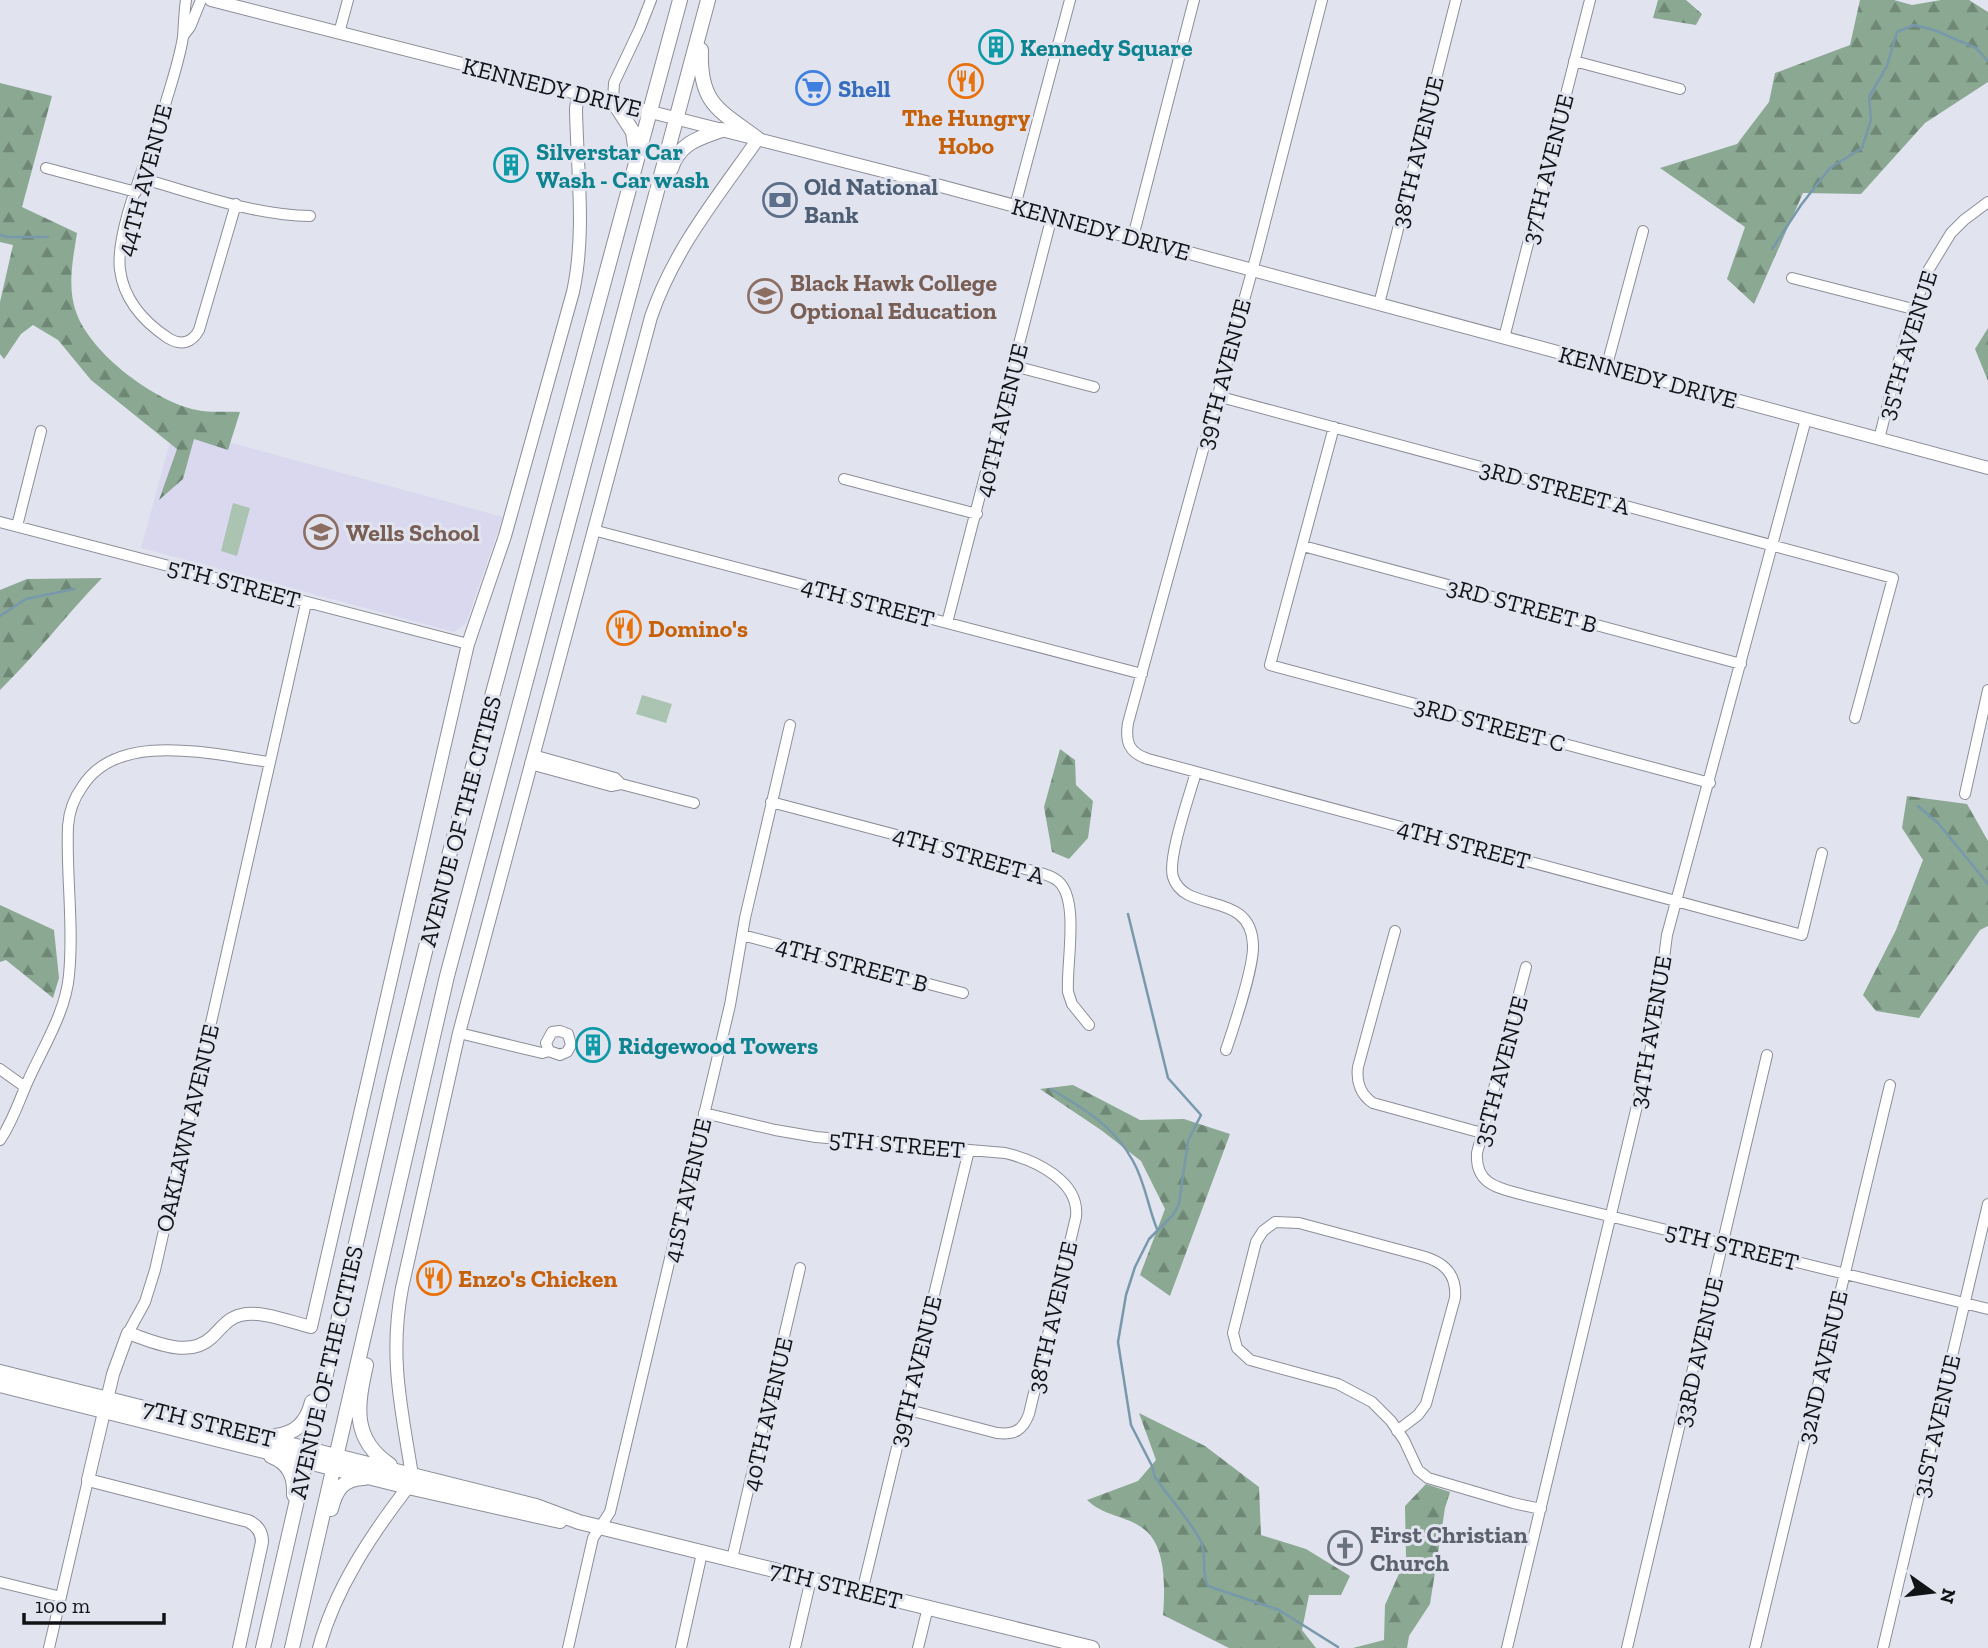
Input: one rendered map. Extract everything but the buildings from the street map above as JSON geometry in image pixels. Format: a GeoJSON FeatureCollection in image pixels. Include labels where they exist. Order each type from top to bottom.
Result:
{"type":"FeatureCollection","features":[{"type":"Feature","properties":{"kind":"main road","name":"AVENUE OF THE CITIES"},"geometry":{"type":"LineString","coordinates":[[264,1648],[347,1279],[443,878],[680,0]]}},
{"type":"Feature","properties":{"kind":"main road"},"geometry":{"type":"LineString","coordinates":[[708,3],[701,47],[701,80],[712,103],[758,139]]}},
{"type":"Feature","properties":{"kind":"main road","name":"AVENUE OF THE CITIES"},"geometry":{"type":"LineString","coordinates":[[292,1648],[471,882],[708,3]]}},
{"type":"Feature","properties":{"kind":"main road"},"geometry":{"type":"LineString","coordinates":[[613,101],[634,132],[636,163]]}},
{"type":"Feature","properties":{"kind":"main road"},"geometry":{"type":"LineString","coordinates":[[615,347],[641,276],[676,156],[688,143],[722,130]]}},
{"type":"Feature","properties":{"kind":"main road"},"geometry":{"type":"LineString","coordinates":[[392,1211],[358,1415],[372,1451],[406,1478]]}},
{"type":"Feature","properties":{"kind":"main road"},"geometry":{"type":"LineString","coordinates":[[263,1437],[289,1434],[300,1426],[308,1415],[325,1344],[347,1279]]}},
{"type":"Feature","properties":{"kind":"main road","name":"7TH STREET"},"geometry":{"type":"LineString","coordinates":[[0,1371],[236,1444],[308,1454]]}},
{"type":"Feature","properties":{"kind":"main road","name":"7TH STREET"},"geometry":{"type":"LineString","coordinates":[[0,1385],[263,1437],[308,1454],[406,1478],[550,1520],[579,1522],[1092,1648]]}},
{"type":"Feature","properties":{"kind":"main road"},"geometry":{"type":"LineString","coordinates":[[236,1444],[275,1458],[291,1471],[294,1489],[293,1516]]}},
{"type":"Feature","properties":{"kind":"main road","name":"7TH STREET"},"geometry":{"type":"LineString","coordinates":[[334,1461],[374,1478],[406,1478]]}},
{"type":"Feature","properties":{"kind":"main road"},"geometry":{"type":"LineString","coordinates":[[292,1648],[316,1576],[333,1501],[347,1481],[374,1478]]}},
{"type":"Feature","properties":{"kind":"street","name":"44TH AVENUE"},"geometry":{"type":"LineString","coordinates":[[186,0],[183,36],[162,116],[136,192],[120,258],[122,281],[132,305],[170,339],[178,342],[192,340],[200,330],[236,204]]}},
{"type":"Feature","properties":{"kind":"street","name":"44TH AVENUE"},"geometry":{"type":"LineString","coordinates":[[183,36],[190,27],[201,0]]}},
{"type":"Feature","properties":{"kind":"street","name":"KENNEDY DRIVE"},"geometry":{"type":"LineString","coordinates":[[211,0],[613,101],[1133,237],[1988,468]]}},
{"type":"Feature","properties":{"kind":"street"},"geometry":{"type":"LineString","coordinates":[[339,33],[348,0]]}},
{"type":"Feature","properties":{"kind":"street"},"geometry":{"type":"LineString","coordinates":[[613,101],[614,83],[650,0]]}},
{"type":"Feature","properties":{"kind":"street"},"geometry":{"type":"LineString","coordinates":[[1015,206],[1070,0]]}},
{"type":"Feature","properties":{"kind":"street"},"geometry":{"type":"LineString","coordinates":[[1133,237],[1194,0]]}},
{"type":"Feature","properties":{"kind":"street","name":"39TH AVENUE"},"geometry":{"type":"LineString","coordinates":[[1130,748],[1127,731],[1322,0]]}},
{"type":"Feature","properties":{"kind":"street","name":"38TH AVENUE"},"geometry":{"type":"LineString","coordinates":[[1378,304],[1456,0]]}},
{"type":"Feature","properties":{"kind":"street","name":"37TH AVENUE"},"geometry":{"type":"LineString","coordinates":[[1504,338],[1590,0]]}},
{"type":"Feature","properties":{"kind":"street"},"geometry":{"type":"LineString","coordinates":[[1574,61],[1680,89]]}},
{"type":"Feature","properties":{"kind":"street","name":"AVENUE OF THE CITIES"},"geometry":{"type":"LineString","coordinates":[[128,1332],[167,1345],[187,1348],[206,1342],[226,1322],[240,1315],[254,1314],[311,1327],[468,644],[505,536],[576,277],[580,235],[576,109],[578,93]]}},
{"type":"Feature","properties":{"kind":"street"},"geometry":{"type":"LineString","coordinates":[[320,1648],[332,1610],[351,1572],[406,1478],[395,1368],[395,1327],[407,1263],[459,1033],[651,317],[664,280],[692,232],[758,139]]}},
{"type":"Feature","properties":{"kind":"street"},"geometry":{"type":"LineString","coordinates":[[46,168],[136,192]]}},
{"type":"Feature","properties":{"kind":"street"},"geometry":{"type":"LineString","coordinates":[[140,178],[272,213],[310,216]]}},
{"type":"Feature","properties":{"kind":"street","name":"35TH AVENUE"},"geometry":{"type":"LineString","coordinates":[[1879,439],[1913,309],[1935,257],[1951,233],[1988,202]]}},
{"type":"Feature","properties":{"kind":"street","name":"40TH AVENUE"},"geometry":{"type":"LineString","coordinates":[[947,623],[1052,216]]}},
{"type":"Feature","properties":{"kind":"street"},"geometry":{"type":"LineString","coordinates":[[1606,365],[1643,231]]}},
{"type":"Feature","properties":{"kind":"street"},"geometry":{"type":"LineString","coordinates":[[1792,278],[1913,309]]}},
{"type":"Feature","properties":{"kind":"street"},"geometry":{"type":"LineString","coordinates":[[1014,366],[1094,387]]}},
{"type":"Feature","properties":{"kind":"street","name":"3RD STREET A"},"geometry":{"type":"LineString","coordinates":[[1217,396],[1893,578],[1855,718]]}},
{"type":"Feature","properties":{"kind":"street","name":"34TH AVENUE"},"geometry":{"type":"LineString","coordinates":[[1507,1648],[1656,1027],[1663,958],[1806,419]]}},
{"type":"Feature","properties":{"kind":"street"},"geometry":{"type":"LineString","coordinates":[[1303,546],[1334,427]]}},
{"type":"Feature","properties":{"kind":"street"},"geometry":{"type":"LineString","coordinates":[[17,526],[41,431]]}},
{"type":"Feature","properties":{"kind":"street"},"geometry":{"type":"LineString","coordinates":[[844,479],[977,514]]}},
{"type":"Feature","properties":{"kind":"street","name":"5TH STREET"},"geometry":{"type":"LineString","coordinates":[[0,522],[468,644]]}},
{"type":"Feature","properties":{"kind":"street","name":"4TH STREET"},"geometry":{"type":"LineString","coordinates":[[593,530],[1142,674]]}},
{"type":"Feature","properties":{"kind":"street","name":"3RD STREET B"},"geometry":{"type":"LineString","coordinates":[[1303,546],[1741,664]]}},
{"type":"Feature","properties":{"kind":"street","name":"3RD STREET C"},"geometry":{"type":"LineString","coordinates":[[1303,546],[1270,665],[1710,783]]}},
{"type":"Feature","properties":{"kind":"street","name":"OAKLAWN AVENUE"},"geometry":{"type":"LineString","coordinates":[[49,1648],[105,1404],[128,1332],[145,1302],[155,1269],[306,603]]}},
{"type":"Feature","properties":{"kind":"street"},"geometry":{"type":"LineString","coordinates":[[1965,794],[1988,690]]}},
{"type":"Feature","properties":{"kind":"street","name":"41ST AVENUE"},"geometry":{"type":"LineString","coordinates":[[568,1648],[592,1540],[610,1512],[730,1005],[742,934],[790,726]]}},
{"type":"Feature","properties":{"kind":"street","name":"4TH STREET"},"geometry":{"type":"LineString","coordinates":[[1130,748],[1138,756],[1802,934],[1822,853]]}},
{"type":"Feature","properties":{"kind":"street"},"geometry":{"type":"LineString","coordinates":[[0,1140],[62,1004],[68,983],[72,938],[68,823],[77,794],[89,776],[117,757],[152,750],[185,751],[270,762]]}},
{"type":"Feature","properties":{"kind":"street"},"geometry":{"type":"LineString","coordinates":[[532,759],[615,778],[621,784],[694,803]]}},
{"type":"Feature","properties":{"kind":"street"},"geometry":{"type":"LineString","coordinates":[[1196,772],[1173,859],[1174,880],[1186,895],[1233,909],[1243,919],[1253,940],[1252,958],[1226,1049]]}},
{"type":"Feature","properties":{"kind":"street","name":"4TH STREET A"},"geometry":{"type":"LineString","coordinates":[[771,802],[1032,870],[1057,880],[1067,894],[1070,910],[1069,998],[1076,1011],[1089,1025]]}},
{"type":"Feature","properties":{"kind":"street"},"geometry":{"type":"LineString","coordinates":[[1395,931],[1357,1068],[1356,1076],[1363,1095],[1373,1104],[1482,1133]]}},
{"type":"Feature","properties":{"kind":"street","name":"4TH STREET B"},"geometry":{"type":"LineString","coordinates":[[742,934],[962,993]]}},
{"type":"Feature","properties":{"kind":"street","name":"35TH AVENUE"},"geometry":{"type":"LineString","coordinates":[[1480,1174],[1477,1160],[1482,1133],[1527,967]]}},
{"type":"Feature","properties":{"kind":"street"},"geometry":{"type":"LineString","coordinates":[[459,1033],[542,1053],[549,1051]]}},
{"type":"Feature","properties":{"kind":"street","name":"33RD AVENUE"},"geometry":{"type":"LineString","coordinates":[[1627,1648],[1767,1055]]}},
{"type":"Feature","properties":{"kind":"street"},"geometry":{"type":"LineString","coordinates":[[0,1069],[25,1087]]}},
{"type":"Feature","properties":{"kind":"street","name":"32ND AVENUE"},"geometry":{"type":"LineString","coordinates":[[1755,1648],[1889,1085]]}},
{"type":"Feature","properties":{"kind":"street","name":"5TH STREET"},"geometry":{"type":"LineString","coordinates":[[704,1113],[775,1130],[825,1138],[1005,1153],[1032,1162],[1057,1178],[1076,1200]]}},
{"type":"Feature","properties":{"kind":"street","name":"39TH AVENUE"},"geometry":{"type":"LineString","coordinates":[[862,1592],[969,1150]]}},
{"type":"Feature","properties":{"kind":"street","name":"5TH STREET"},"geometry":{"type":"LineString","coordinates":[[1480,1174],[1496,1187],[1988,1309]]}},
{"type":"Feature","properties":{"kind":"street","name":"38TH AVENUE"},"geometry":{"type":"LineString","coordinates":[[905,1409],[998,1433],[1019,1431],[1029,1414],[1076,1217],[1076,1200]]}},
{"type":"Feature","properties":{"kind":"street","name":"31ST AVENUE"},"geometry":{"type":"LineString","coordinates":[[1883,1648],[1988,1204]]}},
{"type":"Feature","properties":{"kind":"street"},"geometry":{"type":"LineString","coordinates":[[1397,1431],[1418,1415],[1429,1394],[1455,1298],[1449,1270],[1440,1262],[1422,1256],[1299,1223],[1275,1222],[1258,1235],[1253,1252],[1233,1333],[1239,1352],[1258,1363],[1349,1389],[1372,1402],[1397,1431],[1418,1470],[1428,1478],[1541,1509]]}},
{"type":"Feature","properties":{"kind":"street","name":"40TH AVENUE"},"geometry":{"type":"LineString","coordinates":[[732,1559],[800,1268]]}},
{"type":"Feature","properties":{"kind":"street"},"geometry":{"type":"LineString","coordinates":[[88,1480],[248,1521],[260,1530],[262,1542],[239,1648]]}},
{"type":"Feature","properties":{"kind":"street"},"geometry":{"type":"LineString","coordinates":[[681,1648],[702,1553]]}},
{"type":"Feature","properties":{"kind":"street"},"geometry":{"type":"LineString","coordinates":[[795,1648],[811,1578]]}},
{"type":"Feature","properties":{"kind":"street"},"geometry":{"type":"LineString","coordinates":[[0,1582],[61,1597]]}},
{"type":"Feature","properties":{"kind":"street"},"geometry":{"type":"LineString","coordinates":[[918,1648],[928,1607]]}},
{"type":"Feature","properties":{"kind":"shaded area","name":"Wells School"},"geometry":{"type":"Polygon","coordinates":[[[174,427],[503,517],[466,623],[454,632],[141,548],[174,427]]]}},
{"type":"Feature","properties":{"kind":"green space"},"geometry":{"type":"Polygon","coordinates":[[[1658,0],[1686,0],[1702,14],[1696,25],[1653,18],[1658,0]]]}},
{"type":"Feature","properties":{"kind":"green space"},"geometry":{"type":"Polygon","coordinates":[[[1860,0],[1894,0],[1912,5],[1941,0],[1969,0],[1988,12],[1988,82],[1925,123],[1861,194],[1803,193],[1754,304],[1727,279],[1745,227],[1660,168],[1737,144],[1769,102],[1775,73],[1850,45],[1860,0]]]}},
{"type":"Feature","properties":{"kind":"green space"},"geometry":{"type":"Polygon","coordinates":[[[0,83],[52,96],[22,207],[77,233],[72,292],[83,328],[109,359],[162,397],[197,410],[240,412],[228,450],[194,439],[183,479],[159,500],[177,449],[91,380],[58,340],[33,325],[21,334],[4,359],[0,354],[0,302],[13,245],[0,242],[0,83]]]}},
{"type":"Feature","properties":{"kind":"green space"},"geometry":{"type":"Polygon","coordinates":[[[1988,328],[1988,381],[1975,349],[1988,328]]]}},
{"type":"Feature","properties":{"kind":"green space"},"geometry":{"type":"Polygon","coordinates":[[[233,503],[250,508],[237,556],[221,551],[233,503]]]}},
{"type":"Feature","properties":{"kind":"green space"},"geometry":{"type":"Polygon","coordinates":[[[102,578],[0,690],[0,590],[27,579],[102,578]]]}},
{"type":"Feature","properties":{"kind":"green space"},"geometry":{"type":"Polygon","coordinates":[[[642,695],[672,704],[666,723],[636,714],[642,695]]]}},
{"type":"Feature","properties":{"kind":"green space"},"geometry":{"type":"Polygon","coordinates":[[[1060,749],[1075,760],[1076,785],[1093,801],[1088,838],[1069,859],[1052,852],[1044,807],[1060,749]]]}},
{"type":"Feature","properties":{"kind":"green space"},"geometry":{"type":"Polygon","coordinates":[[[1907,796],[1967,804],[1988,841],[1988,926],[1980,930],[1919,1018],[1876,1011],[1863,995],[1896,930],[1923,860],[1902,828],[1907,796]]]}},
{"type":"Feature","properties":{"kind":"green space"},"geometry":{"type":"Polygon","coordinates":[[[0,905],[54,930],[59,978],[53,998],[6,960],[0,962],[0,905]]]}},
{"type":"Feature","properties":{"kind":"green space"},"geometry":{"type":"Polygon","coordinates":[[[1073,1085],[1140,1120],[1184,1119],[1230,1134],[1170,1296],[1140,1275],[1165,1209],[1141,1161],[1040,1089],[1073,1085]]]}},
{"type":"Feature","properties":{"kind":"green space"},"geometry":{"type":"Polygon","coordinates":[[[1139,1413],[1205,1446],[1259,1487],[1261,1535],[1306,1549],[1350,1576],[1341,1595],[1309,1595],[1302,1630],[1316,1648],[1229,1648],[1163,1615],[1162,1567],[1156,1544],[1141,1527],[1100,1509],[1087,1500],[1138,1481],[1156,1460],[1139,1413]]]}},
{"type":"Feature","properties":{"kind":"green space"},"geometry":{"type":"Polygon","coordinates":[[[1426,1484],[1450,1492],[1445,1508],[1430,1604],[1409,1636],[1407,1648],[1353,1648],[1384,1640],[1385,1605],[1406,1558],[1405,1506],[1426,1484]]]}},
{"type":"Feature","properties":{"kind":"waterway"},"geometry":{"type":"LineString","coordinates":[[1772,249],[1830,168],[1862,148],[1871,120],[1869,97],[1887,66],[1897,32],[1914,25],[1934,30],[1976,48],[1988,61]]}},
{"type":"Feature","properties":{"kind":"waterway"},"geometry":{"type":"LineString","coordinates":[[0,235],[48,237]]}},
{"type":"Feature","properties":{"kind":"waterway"},"geometry":{"type":"LineString","coordinates":[[0,616],[26,599],[74,589]]}},
{"type":"Feature","properties":{"kind":"waterway"},"geometry":{"type":"LineString","coordinates":[[1918,806],[1938,823],[1988,884]]}},
{"type":"Feature","properties":{"kind":"waterway"},"geometry":{"type":"LineString","coordinates":[[1128,914],[1168,1078],[1201,1115],[1188,1141],[1179,1204],[1173,1215],[1149,1239],[1135,1267],[1126,1295],[1118,1342],[1131,1425],[1155,1477],[1201,1542],[1208,1586],[1279,1610],[1338,1647]]}},
{"type":"Feature","properties":{"kind":"waterway"},"geometry":{"type":"LineString","coordinates":[[1051,1089],[1097,1119],[1126,1149],[1141,1177],[1157,1229]]}},
{"type":"Feature","properties":{"kind":"place","name":"Kennedy Square"},"geometry":{"type":"Point","coordinates":[996,47]}},
{"type":"Feature","properties":{"kind":"place","name":"The Hungry Hobo"},"geometry":{"type":"Point","coordinates":[966,81]}},
{"type":"Feature","properties":{"kind":"place","name":"Shell"},"geometry":{"type":"Point","coordinates":[813,88]}},
{"type":"Feature","properties":{"kind":"place","name":"Silverstar Car Wash - Car wash"},"geometry":{"type":"Point","coordinates":[511,165]}},
{"type":"Feature","properties":{"kind":"place","name":"Old National Bank"},"geometry":{"type":"Point","coordinates":[780,200]}},
{"type":"Feature","properties":{"kind":"place","name":"Black Hawk College Optional Education"},"geometry":{"type":"Point","coordinates":[765,296]}},
{"type":"Feature","properties":{"kind":"place","name":"Wells School"},"geometry":{"type":"Point","coordinates":[321,532]}},
{"type":"Feature","properties":{"kind":"place","name":"Domino's"},"geometry":{"type":"Point","coordinates":[624,628]}},
{"type":"Feature","properties":{"kind":"place","name":"Ridgewood Towers"},"geometry":{"type":"Point","coordinates":[593,1045]}},
{"type":"Feature","properties":{"kind":"place","name":"Enzo's Chicken"},"geometry":{"type":"Point","coordinates":[434,1278]}},
{"type":"Feature","properties":{"kind":"place","name":"First Christian Church"},"geometry":{"type":"Point","coordinates":[1345,1548]}}]}
